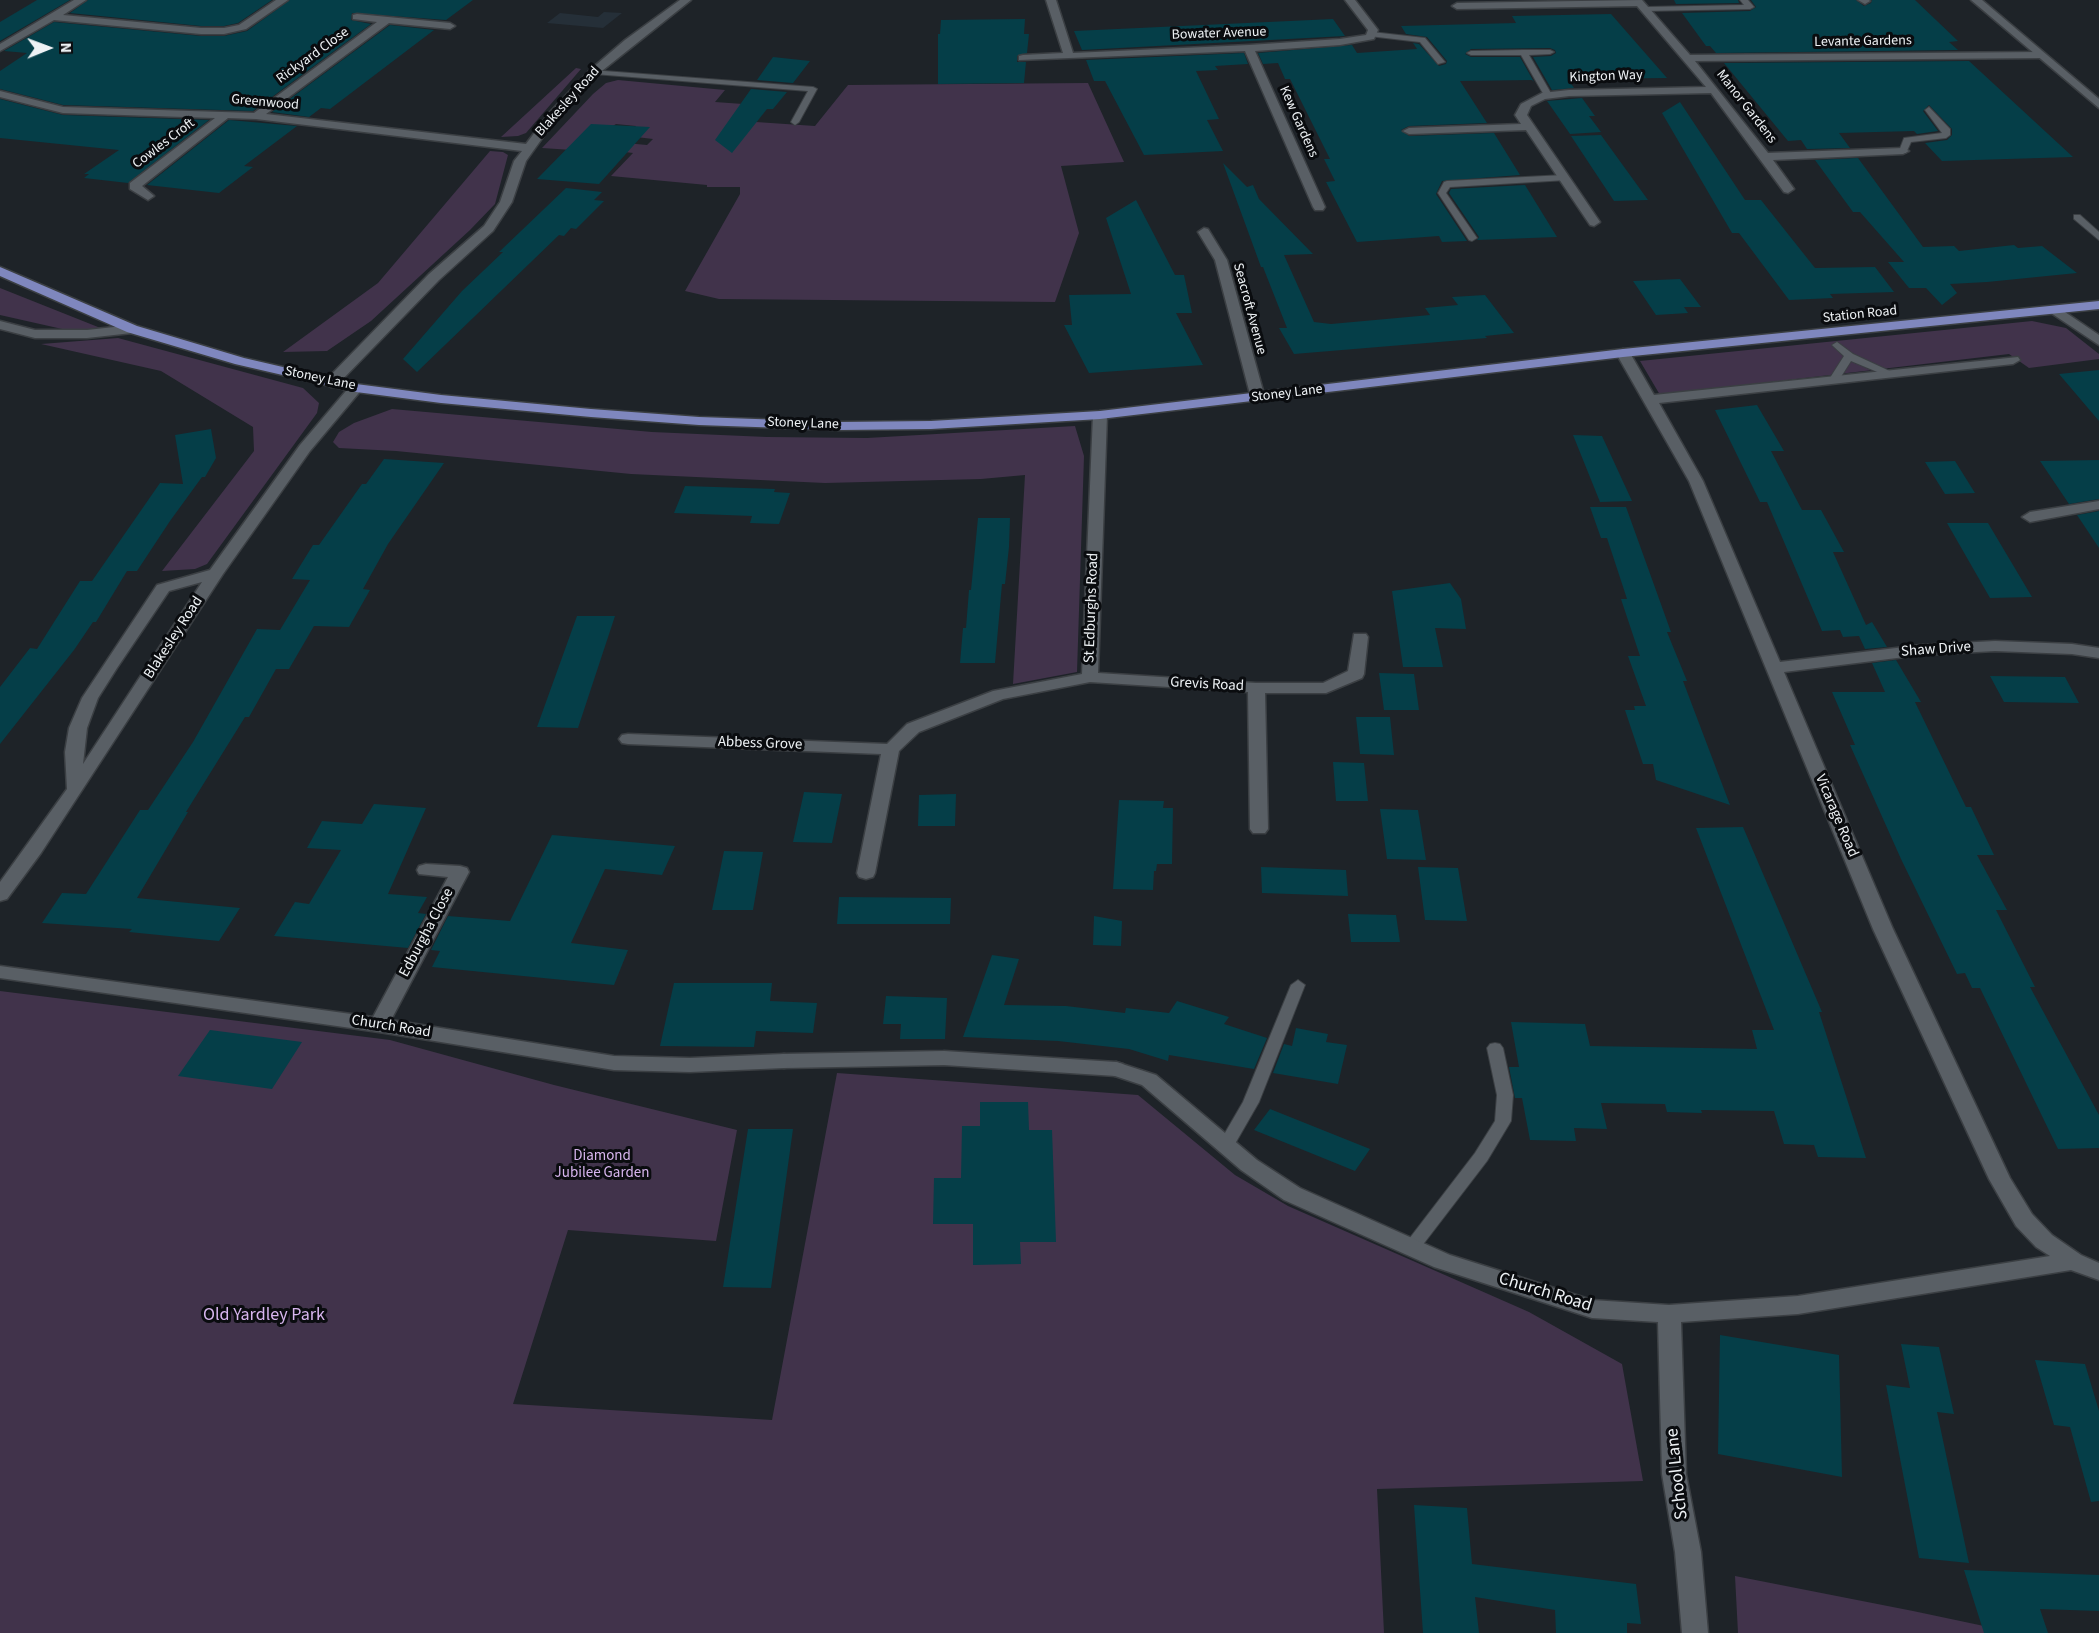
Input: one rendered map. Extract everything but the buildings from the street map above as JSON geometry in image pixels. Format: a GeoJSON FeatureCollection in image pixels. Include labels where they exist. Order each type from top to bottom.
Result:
{"type":"FeatureCollection","features":[{"type":"Feature","properties":{"kind":"main road","name":"Stoney Lane"},"geometry":{"type":"LineString","coordinates":[[0,271],[132,329],[240,361],[331,383],[441,399],[699,421],[840,426],[931,425],[1100,415],[1623,353]]}},
{"type":"Feature","properties":{"kind":"main road","name":"Station Road"},"geometry":{"type":"LineString","coordinates":[[1623,353],[2099,305]]}},
{"type":"Feature","properties":{"kind":"street"},"geometry":{"type":"LineString","coordinates":[[0,48],[81,0]]}},
{"type":"Feature","properties":{"kind":"street"},"geometry":{"type":"LineString","coordinates":[[53,17],[201,31],[224,31],[242,27],[283,0]]}},
{"type":"Feature","properties":{"kind":"street","name":"Blakesley Road"},"geometry":{"type":"LineString","coordinates":[[331,383],[434,278],[489,228],[506,202],[520,161],[554,114],[594,72],[629,42],[686,0]]}},
{"type":"Feature","properties":{"kind":"street"},"geometry":{"type":"LineString","coordinates":[[1051,0],[1069,55]]}},
{"type":"Feature","properties":{"kind":"street"},"geometry":{"type":"LineString","coordinates":[[1350,0],[1373,30],[1372,34]]}},
{"type":"Feature","properties":{"kind":"street"},"geometry":{"type":"LineString","coordinates":[[1977,1],[2099,105]]}},
{"type":"Feature","properties":{"kind":"street"},"geometry":{"type":"LineString","coordinates":[[1457,6],[1640,4]]}},
{"type":"Feature","properties":{"kind":"street","name":"Manor Gardens"},"geometry":{"type":"LineString","coordinates":[[1640,4],[1714,90],[1765,157],[1903,151]]}},
{"type":"Feature","properties":{"kind":"street","name":"Rickyard Close"},"geometry":{"type":"LineString","coordinates":[[357,17],[450,26]]}},
{"type":"Feature","properties":{"kind":"street","name":"Rickyard Close"},"geometry":{"type":"LineString","coordinates":[[256,116],[387,20]]}},
{"type":"Feature","properties":{"kind":"street","name":"Bowater Avenue"},"geometry":{"type":"LineString","coordinates":[[1023,58],[1249,48],[1350,41],[1370,37],[1372,34]]}},
{"type":"Feature","properties":{"kind":"street","name":"Kew Gardens"},"geometry":{"type":"LineString","coordinates":[[1249,48],[1319,207]]}},
{"type":"Feature","properties":{"kind":"street","name":"Levante Gardens"},"geometry":{"type":"LineString","coordinates":[[1686,58],[2040,55]]}},
{"type":"Feature","properties":{"kind":"street","name":"Kington Way"},"geometry":{"type":"LineString","coordinates":[[1529,127],[1521,115],[1527,104],[1548,95],[1604,91],[1714,90]]}},
{"type":"Feature","properties":{"kind":"street","name":"Greenwood"},"geometry":{"type":"LineString","coordinates":[[0,94],[63,110],[256,116],[528,148]]}},
{"type":"Feature","properties":{"kind":"street","name":"Cowles Croft"},"geometry":{"type":"LineString","coordinates":[[148,196],[134,186],[226,115]]}},
{"type":"Feature","properties":{"kind":"street"},"geometry":{"type":"LineString","coordinates":[[1409,131],[1529,127],[1594,222]]}},
{"type":"Feature","properties":{"kind":"street"},"geometry":{"type":"LineString","coordinates":[[1765,157],[1788,189]]}},
{"type":"Feature","properties":{"kind":"street","name":"Seacroft Avenue"},"geometry":{"type":"LineString","coordinates":[[1204,232],[1221,260],[1258,398]]}},
{"type":"Feature","properties":{"kind":"street"},"geometry":{"type":"LineString","coordinates":[[2056,310],[2099,340]]}},
{"type":"Feature","properties":{"kind":"street"},"geometry":{"type":"LineString","coordinates":[[0,325],[35,333],[87,334],[132,329]]}},
{"type":"Feature","properties":{"kind":"street","name":"Vicarage Road"},"geometry":{"type":"LineString","coordinates":[[1623,353],[1696,481],[1883,929],[2000,1179],[2024,1220],[2044,1240],[2073,1261]]}},
{"type":"Feature","properties":{"kind":"street"},"geometry":{"type":"LineString","coordinates":[[1650,400],[2013,360]]}},
{"type":"Feature","properties":{"kind":"street","name":"Blakesley Road"},"geometry":{"type":"LineString","coordinates":[[0,895],[76,789],[216,573],[305,448],[356,387]]}},
{"type":"Feature","properties":{"kind":"street","name":"St Edburghs Road"},"geometry":{"type":"LineString","coordinates":[[891,749],[913,728],[999,695],[1090,677],[1100,415]]}},
{"type":"Feature","properties":{"kind":"street"},"geometry":{"type":"LineString","coordinates":[[2030,517],[2099,505]]}},
{"type":"Feature","properties":{"kind":"street"},"geometry":{"type":"LineString","coordinates":[[76,789],[74,752],[78,728],[90,698],[109,668],[163,588],[216,573]]}},
{"type":"Feature","properties":{"kind":"street"},"geometry":{"type":"LineString","coordinates":[[1256,688],[1326,688],[1356,674],[1360,637]]}},
{"type":"Feature","properties":{"kind":"street","name":"Shaw Drive"},"geometry":{"type":"LineString","coordinates":[[1774,668],[1921,650],[1995,646],[2072,649],[2099,653]]}},
{"type":"Feature","properties":{"kind":"street","name":"Grevis Road"},"geometry":{"type":"LineString","coordinates":[[1090,677],[1256,688],[1259,829]]}},
{"type":"Feature","properties":{"kind":"street","name":"Abbess Grove"},"geometry":{"type":"LineString","coordinates":[[628,739],[891,749]]}},
{"type":"Feature","properties":{"kind":"street"},"geometry":{"type":"LineString","coordinates":[[866,873],[891,749]]}},
{"type":"Feature","properties":{"kind":"street","name":"Edburgha Close"},"geometry":{"type":"LineString","coordinates":[[379,1025],[460,872],[426,870]]}},
{"type":"Feature","properties":{"kind":"street","name":"Church Road"},"geometry":{"type":"LineString","coordinates":[[0,972],[379,1025],[615,1063],[690,1065],[944,1058],[1116,1069],[1149,1080],[1249,1165],[1292,1194],[1442,1261],[1592,1309],[1669,1314],[1798,1305],[2073,1261]]}},
{"type":"Feature","properties":{"kind":"street"},"geometry":{"type":"LineString","coordinates":[[2073,1261],[2099,1272]]}},
{"type":"Feature","properties":{"kind":"street","name":"School Lane"},"geometry":{"type":"LineString","coordinates":[[1669,1314],[1674,1474],[1688,1552],[1695,1633]]}},
{"type":"Feature","properties":{"kind":"lane"},"geometry":{"type":"LineString","coordinates":[[1640,4],[1750,7],[1744,0]]}},
{"type":"Feature","properties":{"kind":"lane"},"geometry":{"type":"LineString","coordinates":[[1372,34],[1422,40],[1441,62]]}},
{"type":"Feature","properties":{"kind":"lane"},"geometry":{"type":"LineString","coordinates":[[1471,53],[1550,51]]}},
{"type":"Feature","properties":{"kind":"lane"},"geometry":{"type":"LineString","coordinates":[[1523,52],[1548,95]]}},
{"type":"Feature","properties":{"kind":"lane"},"geometry":{"type":"LineString","coordinates":[[594,72],[813,89],[795,122]]}},
{"type":"Feature","properties":{"kind":"lane"},"geometry":{"type":"LineString","coordinates":[[1903,151],[1907,140],[1946,135],[1947,131],[1929,110]]}},
{"type":"Feature","properties":{"kind":"lane"},"geometry":{"type":"LineString","coordinates":[[1472,238],[1442,193],[1447,184],[1564,178]]}},
{"type":"Feature","properties":{"kind":"lane"},"geometry":{"type":"LineString","coordinates":[[2077,217],[2099,237]]}},
{"type":"Feature","properties":{"kind":"lane"},"geometry":{"type":"LineString","coordinates":[[1837,345],[1849,356],[1892,374]]}},
{"type":"Feature","properties":{"kind":"lane"},"geometry":{"type":"LineString","coordinates":[[1833,381],[1849,356]]}},
{"type":"Feature","properties":{"kind":"lane"},"geometry":{"type":"LineString","coordinates":[[1227,1145],[1251,1102],[1298,986]]}},
{"type":"Feature","properties":{"kind":"lane"},"geometry":{"type":"LineString","coordinates":[[1412,1246],[1482,1157],[1503,1121],[1505,1095],[1495,1048]]}},
{"type":"Feature","properties":{"kind":"shaded area"},"geometry":{"type":"Polygon","coordinates":[[[604,12],[622,13],[603,28],[547,23],[560,13],[598,17],[604,12]]]}},
{"type":"Feature","properties":{"kind":"green space"},"geometry":{"type":"Polygon","coordinates":[[[576,68],[581,69],[526,133],[501,137],[576,68]]]}},
{"type":"Feature","properties":{"kind":"green space"},"geometry":{"type":"Polygon","coordinates":[[[618,80],[725,90],[715,102],[743,104],[756,122],[815,126],[848,85],[1088,83],[1124,162],[1061,166],[1079,233],[1055,302],[719,299],[685,291],[740,194],[740,187],[707,187],[707,185],[611,176],[633,153],[617,151],[625,143],[647,145],[653,139],[628,136],[636,126],[616,124],[572,150],[542,148],[593,94],[606,83],[618,80]]]}},
{"type":"Feature","properties":{"kind":"green space"},"geometry":{"type":"Polygon","coordinates":[[[490,151],[503,152],[508,155],[495,204],[470,230],[371,321],[327,351],[283,352],[378,283],[490,151]]]}},
{"type":"Feature","properties":{"kind":"green space"},"geometry":{"type":"Polygon","coordinates":[[[0,288],[103,329],[71,331],[0,315],[0,288]]]}},
{"type":"Feature","properties":{"kind":"green space"},"geometry":{"type":"Polygon","coordinates":[[[2032,321],[2066,328],[2099,354],[2099,359],[2029,368],[2009,354],[1660,395],[1640,361],[2032,321]]]}},
{"type":"Feature","properties":{"kind":"green space"},"geometry":{"type":"Polygon","coordinates":[[[118,338],[303,388],[319,403],[317,413],[207,564],[195,569],[162,571],[254,451],[253,427],[161,371],[41,344],[118,338]]]}},
{"type":"Feature","properties":{"kind":"green space"},"geometry":{"type":"Polygon","coordinates":[[[392,409],[652,432],[767,437],[867,438],[1075,426],[1084,456],[1077,672],[1013,684],[1025,475],[981,479],[825,483],[631,474],[396,451],[339,448],[333,442],[339,432],[354,423],[392,409]]]}},
{"type":"Feature","properties":{"kind":"green space","name":"Old Yardley Park"},"geometry":{"type":"Polygon","coordinates":[[[0,991],[390,1040],[554,1085],[737,1130],[716,1241],[568,1230],[513,1404],[772,1420],[837,1073],[1138,1095],[1235,1175],[1288,1206],[1529,1312],[1622,1364],[1643,1481],[1377,1489],[1384,1633],[0,1633],[0,991]]]}},
{"type":"Feature","properties":{"kind":"green space"},"geometry":{"type":"Polygon","coordinates":[[[1735,1576],[1913,1611],[2017,1633],[1738,1633],[1735,1576]]]}},
{"type":"Feature","properties":{"kind":"park label","name":"Diamond Jubilee Garden"},"geometry":{"type":"Point","coordinates":[602,1166]}}]}
